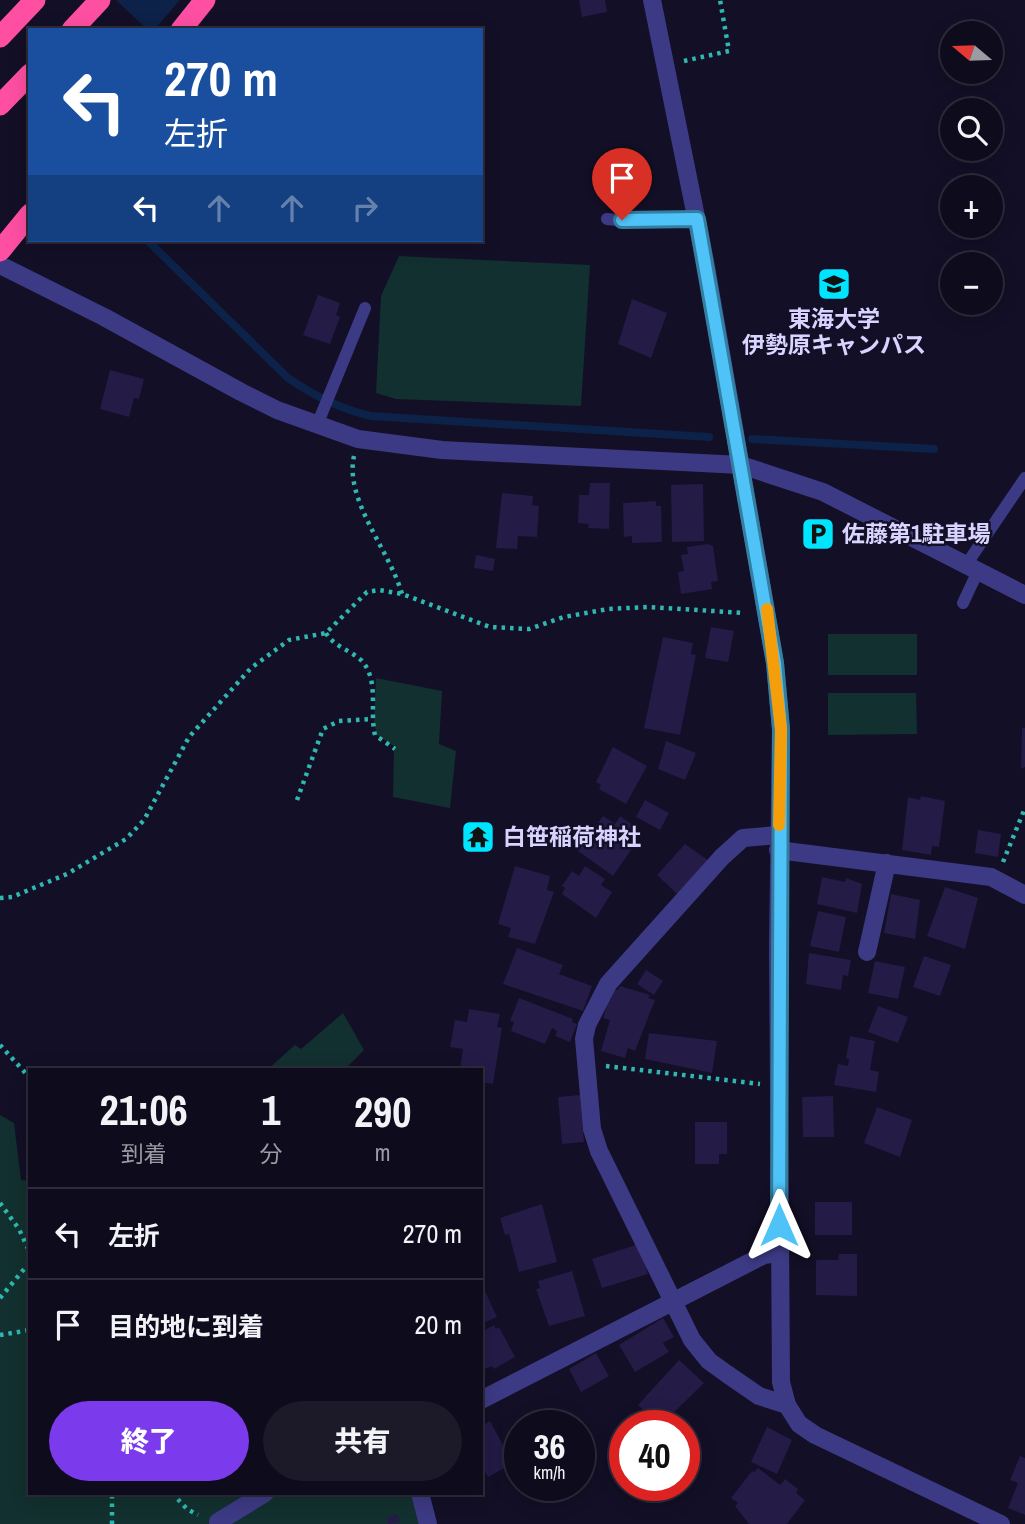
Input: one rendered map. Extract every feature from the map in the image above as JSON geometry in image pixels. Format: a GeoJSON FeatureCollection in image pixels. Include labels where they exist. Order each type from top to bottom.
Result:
{"type":"FeatureCollection","features":[{"type":"Feature","properties":{"kind":"highway"},"geometry":{"type":"LineString","coordinates":[[0,37],[35,0]]}},
{"type":"Feature","properties":{"kind":"highway"},"geometry":{"type":"LineString","coordinates":[[74,28],[100,0]]}},
{"type":"Feature","properties":{"kind":"highway"},"geometry":{"type":"LineString","coordinates":[[183,28],[205,0]]}},
{"type":"Feature","properties":{"kind":"highway"},"geometry":{"type":"LineString","coordinates":[[0,105],[28,76]]}},
{"type":"Feature","properties":{"kind":"highway"},"geometry":{"type":"LineString","coordinates":[[0,251],[28,216]]}},
{"type":"Feature","properties":{"kind":"street"},"geometry":{"type":"LineString","coordinates":[[652,0],[697,219],[768,614],[781,729],[778,843],[781,1382],[788,1405],[799,1424],[814,1435],[1001,1524]]}},
{"type":"Feature","properties":{"kind":"street"},"geometry":{"type":"LineString","coordinates":[[0,265],[104,317],[241,392],[317,425],[358,439],[442,450],[741,466],[823,492],[1025,595]]}},
{"type":"Feature","properties":{"kind":"street"},"geometry":{"type":"LineString","coordinates":[[788,1405],[759,1396],[709,1361],[692,1340],[599,1151],[592,1129],[584,1039],[587,1025],[608,984],[743,838],[996,879],[1025,895]]}},
{"type":"Feature","properties":{"kind":"street"},"geometry":{"type":"LineString","coordinates":[[867,952],[887,863]]}},
{"type":"Feature","properties":{"kind":"street"},"geometry":{"type":"LineString","coordinates":[[483,1399],[764,1255],[779,1253]]}},
{"type":"Feature","properties":{"kind":"street"},"geometry":{"type":"LineString","coordinates":[[218,1522],[262,1495]]}},
{"type":"Feature","properties":{"kind":"street"},"geometry":{"type":"LineString","coordinates":[[421,1495],[428,1524]]}},
{"type":"Feature","properties":{"kind":"lane"},"geometry":{"type":"LineString","coordinates":[[607,219],[637,222],[697,219]]}},
{"type":"Feature","properties":{"kind":"lane"},"geometry":{"type":"LineString","coordinates":[[317,425],[365,309]]}},
{"type":"Feature","properties":{"kind":"lane"},"geometry":{"type":"LineString","coordinates":[[963,603],[972,568],[1025,478]]}},
{"type":"Feature","properties":{"kind":"path"},"geometry":{"type":"LineString","coordinates":[[676,63],[729,51],[720,0]]}},
{"type":"Feature","properties":{"kind":"path"},"geometry":{"type":"LineString","coordinates":[[358,439],[352,486],[396,574],[402,594]]}},
{"type":"Feature","properties":{"kind":"path"},"geometry":{"type":"LineString","coordinates":[[0,898],[12,897],[67,874],[127,839],[144,820],[189,737],[251,668],[289,640],[326,633],[367,592],[379,590],[402,594],[490,627],[529,629],[564,617],[608,609],[648,607],[768,614]]}},
{"type":"Feature","properties":{"kind":"path"},"geometry":{"type":"LineString","coordinates":[[326,633],[329,639],[359,658],[367,667],[372,678],[372,719],[375,736],[395,749]]}},
{"type":"Feature","properties":{"kind":"path"},"geometry":{"type":"LineString","coordinates":[[297,800],[323,729],[339,722],[372,719]]}},
{"type":"Feature","properties":{"kind":"path"},"geometry":{"type":"LineString","coordinates":[[996,879],[1025,808]]}},
{"type":"Feature","properties":{"kind":"path"},"geometry":{"type":"LineString","coordinates":[[0,1045],[28,1076]]}},
{"type":"Feature","properties":{"kind":"path"},"geometry":{"type":"LineString","coordinates":[[586,1063],[778,1086]]}},
{"type":"Feature","properties":{"kind":"path"},"geometry":{"type":"LineString","coordinates":[[0,1203],[19,1229],[28,1249]]}},
{"type":"Feature","properties":{"kind":"path"},"geometry":{"type":"LineString","coordinates":[[0,1298],[28,1264]]}},
{"type":"Feature","properties":{"kind":"path"},"geometry":{"type":"LineString","coordinates":[[0,1335],[28,1330]]}},
{"type":"Feature","properties":{"kind":"path"},"geometry":{"type":"LineString","coordinates":[[112,1524],[113,1495]]}},
{"type":"Feature","properties":{"kind":"path"},"geometry":{"type":"LineString","coordinates":[[174,1495],[187,1509],[211,1522],[218,1522]]}},
{"type":"Feature","properties":{"kind":"green space"},"geometry":{"type":"Polygon","coordinates":[[[399,256],[590,265],[581,406],[396,399],[376,393],[381,296],[399,256]]]}},
{"type":"Feature","properties":{"kind":"green space"},"geometry":{"type":"Polygon","coordinates":[[[828,634],[917,634],[917,675],[828,675],[828,634]]]}},
{"type":"Feature","properties":{"kind":"green space"},"geometry":{"type":"Polygon","coordinates":[[[376,678],[442,691],[439,744],[456,751],[450,808],[393,797],[394,746],[377,735],[374,723],[376,678]]]}},
{"type":"Feature","properties":{"kind":"green space"},"geometry":{"type":"Polygon","coordinates":[[[828,693],[916,693],[917,734],[828,735],[828,693]]]}},
{"type":"Feature","properties":{"kind":"green space"},"geometry":{"type":"Polygon","coordinates":[[[343,1013],[364,1050],[346,1068],[269,1068],[295,1045],[301,1049],[343,1013]]]}},
{"type":"Feature","properties":{"kind":"green space"},"geometry":{"type":"Polygon","coordinates":[[[0,1115],[14,1123],[21,1180],[28,1181],[28,1495],[428,1495],[435,1524],[0,1524],[0,1115]]]}},
{"type":"Feature","properties":{"kind":"water"},"geometry":{"type":"Polygon","coordinates":[[[116,0],[180,0],[156,28],[146,28],[116,0]]]}},
{"type":"Feature","properties":{"kind":"building"},"geometry":{"type":"Polygon","coordinates":[[[579,0],[605,0],[607,12],[582,17],[579,0]]]}},
{"type":"Feature","properties":{"kind":"building"},"geometry":{"type":"Polygon","coordinates":[[[318,295],[340,303],[336,315],[340,317],[330,344],[303,335],[318,295]]]}},
{"type":"Feature","properties":{"kind":"building"},"geometry":{"type":"Polygon","coordinates":[[[632,299],[667,313],[651,358],[618,344],[632,299]]]}},
{"type":"Feature","properties":{"kind":"building"},"geometry":{"type":"Polygon","coordinates":[[[110,370],[144,379],[139,399],[134,398],[129,417],[100,409],[110,370]]]}},
{"type":"Feature","properties":{"kind":"building"},"geometry":{"type":"Polygon","coordinates":[[[590,483],[610,483],[609,529],[588,528],[589,524],[578,523],[579,495],[589,495],[590,483]]]}},
{"type":"Feature","properties":{"kind":"building"},"geometry":{"type":"Polygon","coordinates":[[[703,484],[704,541],[672,542],[671,485],[703,484]]]}},
{"type":"Feature","properties":{"kind":"building"},"geometry":{"type":"Polygon","coordinates":[[[502,493],[533,496],[532,505],[539,506],[537,537],[518,536],[517,549],[496,548],[502,493]]]}},
{"type":"Feature","properties":{"kind":"building"},"geometry":{"type":"Polygon","coordinates":[[[656,501],[656,506],[661,506],[662,542],[632,543],[632,536],[624,537],[623,503],[656,501]]]}},
{"type":"Feature","properties":{"kind":"building"},"geometry":{"type":"Polygon","coordinates":[[[708,544],[713,546],[718,581],[711,582],[712,589],[681,594],[678,572],[684,571],[681,555],[688,554],[687,547],[708,544]]]}},
{"type":"Feature","properties":{"kind":"building"},"geometry":{"type":"Polygon","coordinates":[[[476,555],[495,559],[493,571],[474,568],[476,555]]]}},
{"type":"Feature","properties":{"kind":"building"},"geometry":{"type":"Polygon","coordinates":[[[711,627],[734,631],[728,662],[705,658],[711,627]]]}},
{"type":"Feature","properties":{"kind":"building"},"geometry":{"type":"Polygon","coordinates":[[[663,637],[693,643],[691,654],[696,655],[680,735],[644,728],[663,637]]]}},
{"type":"Feature","properties":{"kind":"building"},"geometry":{"type":"Polygon","coordinates":[[[1022,728],[1025,728],[1025,767],[1021,769],[1022,728]]]}},
{"type":"Feature","properties":{"kind":"building"},"geometry":{"type":"Polygon","coordinates":[[[666,741],[696,753],[685,780],[658,769],[666,741]]]}},
{"type":"Feature","properties":{"kind":"building"},"geometry":{"type":"Polygon","coordinates":[[[613,747],[647,766],[626,804],[599,789],[601,785],[596,782],[613,747]]]}},
{"type":"Feature","properties":{"kind":"building"},"geometry":{"type":"Polygon","coordinates":[[[921,796],[945,801],[939,847],[932,846],[931,855],[902,850],[908,797],[920,800],[921,796]]]}},
{"type":"Feature","properties":{"kind":"building"},"geometry":{"type":"Polygon","coordinates":[[[645,800],[669,813],[660,830],[636,817],[645,800]]]}},
{"type":"Feature","properties":{"kind":"building"},"geometry":{"type":"Polygon","coordinates":[[[603,816],[615,824],[620,816],[638,829],[632,836],[638,840],[613,876],[578,851],[603,816]]]}},
{"type":"Feature","properties":{"kind":"building"},"geometry":{"type":"Polygon","coordinates":[[[978,830],[1001,834],[998,857],[975,853],[978,830]]]}},
{"type":"Feature","properties":{"kind":"building"},"geometry":{"type":"Polygon","coordinates":[[[685,844],[709,861],[677,894],[657,875],[685,844]]]}},
{"type":"Feature","properties":{"kind":"building"},"geometry":{"type":"Polygon","coordinates":[[[515,866],[550,876],[547,890],[554,892],[535,944],[508,937],[511,928],[498,924],[515,866]]]}},
{"type":"Feature","properties":{"kind":"building"},"geometry":{"type":"Polygon","coordinates":[[[585,866],[605,879],[601,885],[612,892],[596,918],[562,894],[565,888],[562,886],[572,871],[579,876],[585,866]]]}},
{"type":"Feature","properties":{"kind":"building"},"geometry":{"type":"Polygon","coordinates":[[[822,877],[845,882],[846,878],[862,884],[857,913],[817,904],[822,877]]]}},
{"type":"Feature","properties":{"kind":"building"},"geometry":{"type":"Polygon","coordinates":[[[945,887],[978,898],[965,949],[927,936],[945,887]]]}},
{"type":"Feature","properties":{"kind":"building"},"geometry":{"type":"Polygon","coordinates":[[[891,894],[920,900],[915,939],[884,933],[891,894]]]}},
{"type":"Feature","properties":{"kind":"building"},"geometry":{"type":"Polygon","coordinates":[[[818,911],[846,917],[839,952],[810,946],[818,911]]]}},
{"type":"Feature","properties":{"kind":"building"},"geometry":{"type":"Polygon","coordinates":[[[517,948],[563,965],[559,974],[592,986],[583,1011],[503,984],[517,948]]]}},
{"type":"Feature","properties":{"kind":"building"},"geometry":{"type":"Polygon","coordinates":[[[809,953],[851,960],[848,976],[843,975],[841,990],[806,984],[809,953]]]}},
{"type":"Feature","properties":{"kind":"building"},"geometry":{"type":"Polygon","coordinates":[[[924,956],[951,965],[940,996],[913,987],[924,956]]]}},
{"type":"Feature","properties":{"kind":"building"},"geometry":{"type":"Polygon","coordinates":[[[875,961],[905,967],[898,999],[868,993],[875,961]]]}},
{"type":"Feature","properties":{"kind":"building"},"geometry":{"type":"Polygon","coordinates":[[[646,970],[663,981],[654,995],[637,984],[646,970]]]}},
{"type":"Feature","properties":{"kind":"building"},"geometry":{"type":"Polygon","coordinates":[[[620,986],[650,995],[648,998],[655,1000],[635,1051],[628,1048],[625,1058],[601,1051],[610,1020],[603,1018],[612,988],[618,990],[620,986]]]}},
{"type":"Feature","properties":{"kind":"building"},"geometry":{"type":"Polygon","coordinates":[[[519,998],[573,1019],[572,1022],[577,1024],[570,1042],[555,1036],[557,1031],[552,1028],[545,1044],[511,1031],[514,1022],[510,1021],[519,998]]]}},
{"type":"Feature","properties":{"kind":"building"},"geometry":{"type":"Polygon","coordinates":[[[878,1006],[908,1017],[898,1043],[868,1032],[878,1006]]]}},
{"type":"Feature","properties":{"kind":"building"},"geometry":{"type":"Polygon","coordinates":[[[469,1009],[500,1014],[497,1027],[502,1028],[493,1084],[483,1082],[483,1068],[460,1068],[463,1049],[450,1047],[455,1020],[467,1022],[469,1009]]]}},
{"type":"Feature","properties":{"kind":"building"},"geometry":{"type":"Polygon","coordinates":[[[649,1033],[717,1041],[712,1073],[645,1059],[649,1033]]]}},
{"type":"Feature","properties":{"kind":"building"},"geometry":{"type":"Polygon","coordinates":[[[850,1036],[875,1041],[870,1070],[879,1072],[876,1092],[834,1085],[838,1064],[848,1066],[849,1059],[846,1058],[850,1036]]]}},
{"type":"Feature","properties":{"kind":"building"},"geometry":{"type":"Polygon","coordinates":[[[580,1095],[584,1142],[562,1144],[558,1097],[580,1095]]]}},
{"type":"Feature","properties":{"kind":"building"},"geometry":{"type":"Polygon","coordinates":[[[833,1096],[834,1137],[803,1137],[802,1097],[833,1096]]]}},
{"type":"Feature","properties":{"kind":"building"},"geometry":{"type":"Polygon","coordinates":[[[877,1107],[912,1120],[900,1157],[864,1143],[877,1107]]]}},
{"type":"Feature","properties":{"kind":"building"},"geometry":{"type":"Polygon","coordinates":[[[695,1122],[727,1122],[727,1154],[719,1154],[719,1164],[695,1164],[695,1122]]]}},
{"type":"Feature","properties":{"kind":"building"},"geometry":{"type":"Polygon","coordinates":[[[815,1202],[852,1202],[852,1235],[815,1235],[815,1202]]]}},
{"type":"Feature","properties":{"kind":"building"},"geometry":{"type":"Polygon","coordinates":[[[542,1204],[557,1262],[519,1272],[509,1234],[505,1235],[500,1218],[542,1204]]]}},
{"type":"Feature","properties":{"kind":"building"},"geometry":{"type":"Polygon","coordinates":[[[639,1244],[648,1274],[602,1288],[592,1259],[639,1244]]]}},
{"type":"Feature","properties":{"kind":"building"},"geometry":{"type":"Polygon","coordinates":[[[839,1254],[857,1254],[857,1296],[816,1295],[816,1260],[838,1260],[839,1254]]]}},
{"type":"Feature","properties":{"kind":"building"},"geometry":{"type":"Polygon","coordinates":[[[572,1271],[585,1316],[549,1326],[536,1289],[540,1288],[538,1281],[572,1271]]]}},
{"type":"Feature","properties":{"kind":"building"},"geometry":{"type":"Polygon","coordinates":[[[483,1290],[497,1317],[483,1323],[483,1290]]]}},
{"type":"Feature","properties":{"kind":"building"},"geometry":{"type":"Polygon","coordinates":[[[663,1318],[674,1337],[663,1343],[669,1352],[635,1372],[619,1345],[663,1318]]]}},
{"type":"Feature","properties":{"kind":"building"},"geometry":{"type":"Polygon","coordinates":[[[494,1325],[496,1329],[499,1327],[515,1357],[494,1369],[492,1366],[485,1369],[483,1331],[494,1325]]]}},
{"type":"Feature","properties":{"kind":"building"},"geometry":{"type":"Polygon","coordinates":[[[596,1353],[609,1376],[581,1392],[569,1369],[596,1353]]]}},
{"type":"Feature","properties":{"kind":"building"},"geometry":{"type":"Polygon","coordinates":[[[679,1360],[704,1383],[676,1410],[643,1410],[638,1405],[679,1360]]]}},
{"type":"Feature","properties":{"kind":"building"},"geometry":{"type":"Polygon","coordinates":[[[490,1421],[504,1447],[504,1468],[488,1477],[483,1468],[483,1425],[490,1421]]]}},
{"type":"Feature","properties":{"kind":"building"},"geometry":{"type":"Polygon","coordinates":[[[767,1427],[792,1440],[777,1474],[751,1462],[767,1427]]]}},
{"type":"Feature","properties":{"kind":"building"},"geometry":{"type":"Polygon","coordinates":[[[1020,1456],[1025,1458],[1025,1515],[1008,1508],[1018,1483],[1010,1480],[1020,1456]]]}},
{"type":"Feature","properties":{"kind":"building"},"geometry":{"type":"Polygon","coordinates":[[[758,1468],[780,1485],[785,1479],[798,1489],[796,1493],[805,1500],[787,1524],[749,1524],[735,1506],[738,1503],[731,1498],[752,1471],[758,1468]]]}},
{"type":"Feature","properties":{"kind":"building"},"geometry":{"type":"Polygon","coordinates":[[[397,1514],[401,1522],[388,1524],[386,1519],[397,1514]]]}},
{"type":"Feature","properties":{"kind":"waterway"},"geometry":{"type":"LineString","coordinates":[[149,242],[288,378],[349,410],[371,416],[709,437]]}},
{"type":"Feature","properties":{"kind":"waterway"},"geometry":{"type":"LineString","coordinates":[[752,439],[934,449]]}},
{"type":"Feature","properties":{"kind":"slow traffic"},"geometry":{"type":"LineString","coordinates":[[767,609],[781,729],[779,825]]}},
{"type":"Feature","properties":{"kind":"place","name":"東海大学 伊勢原キャンパス"},"geometry":{"type":"Point","coordinates":[834,284]}},
{"type":"Feature","properties":{"kind":"place","name":"佐藤第1駐車場"},"geometry":{"type":"Point","coordinates":[818,534]}},
{"type":"Feature","properties":{"kind":"place","name":"白笹稲荷神社"},"geometry":{"type":"Point","coordinates":[478,837]}},
{"type":"Feature","properties":{"kind":"route"},"geometry":{"type":"LineString","coordinates":[[622,220],[637,222],[697,219],[768,614],[781,729],[778,850],[779,1225]]}}]}
